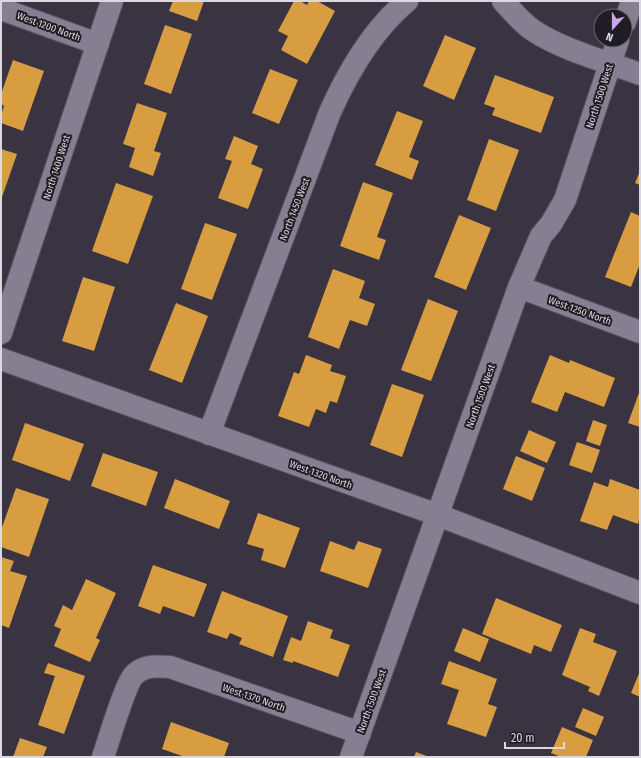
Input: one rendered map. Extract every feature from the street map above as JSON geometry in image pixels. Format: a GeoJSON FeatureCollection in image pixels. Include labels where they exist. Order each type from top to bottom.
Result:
{"type":"FeatureCollection","features":[{"type":"Feature","properties":{"kind":"street","name":"North 1400 West"},"geometry":{"type":"LineString","coordinates":[[1,333],[112,1]]}},
{"type":"Feature","properties":{"kind":"street","name":"North 1450 West"},"geometry":{"type":"LineString","coordinates":[[209,434],[337,96],[357,60],[378,31],[407,1]]}},
{"type":"Feature","properties":{"kind":"street"},"geometry":{"type":"LineString","coordinates":[[503,1],[533,30],[558,44],[640,74]]}},
{"type":"Feature","properties":{"kind":"street","name":"West 1200 North"},"geometry":{"type":"LineString","coordinates":[[1,9],[98,44]]}},
{"type":"Feature","properties":{"kind":"street","name":"North 1500 West"},"geometry":{"type":"LineString","coordinates":[[351,757],[519,288],[541,236],[551,224],[565,200],[615,48]]}},
{"type":"Feature","properties":{"kind":"street","name":"West 1250 North"},"geometry":{"type":"LineString","coordinates":[[519,288],[640,332]]}},
{"type":"Feature","properties":{"kind":"street","name":"West 1320 North"},"geometry":{"type":"LineString","coordinates":[[1,359],[438,515],[640,594]]}},
{"type":"Feature","properties":{"kind":"street","name":"West 1370 North"},"geometry":{"type":"LineString","coordinates":[[103,757],[128,685],[134,674],[148,667],[157,665],[170,667],[360,733]]}},
{"type":"Feature","properties":{"kind":"building"},"geometry":{"type":"Polygon","coordinates":[[[173,1],[204,1],[197,21],[169,11],[173,1]]]}},
{"type":"Feature","properties":{"kind":"building"},"geometry":{"type":"Polygon","coordinates":[[[294,1],[300,1],[307,5],[309,1],[317,1],[335,11],[307,64],[281,50],[288,36],[278,31],[294,1]]]}},
{"type":"Feature","properties":{"kind":"building"},"geometry":{"type":"Polygon","coordinates":[[[165,25],[192,34],[171,94],[144,84],[165,25]]]}},
{"type":"Feature","properties":{"kind":"building"},"geometry":{"type":"Polygon","coordinates":[[[445,35],[476,48],[454,100],[423,86],[445,35]]]}},
{"type":"Feature","properties":{"kind":"building"},"geometry":{"type":"Polygon","coordinates":[[[13,60],[44,71],[23,131],[1,123],[1,115],[4,106],[1,104],[1,94],[13,60]]]}},
{"type":"Feature","properties":{"kind":"building"},"geometry":{"type":"Polygon","coordinates":[[[270,69],[298,80],[279,124],[252,113],[270,69]]]}},
{"type":"Feature","properties":{"kind":"building"},"geometry":{"type":"Polygon","coordinates":[[[495,75],[554,97],[541,133],[492,115],[495,108],[484,104],[495,75]]]}},
{"type":"Feature","properties":{"kind":"building"},"geometry":{"type":"Polygon","coordinates":[[[137,103],[167,113],[154,151],[161,153],[153,176],[129,167],[135,148],[123,144],[137,103]]]}},
{"type":"Feature","properties":{"kind":"building"},"geometry":{"type":"Polygon","coordinates":[[[397,111],[423,121],[409,157],[419,161],[412,180],[375,165],[397,111]]]}},
{"type":"Feature","properties":{"kind":"building"},"geometry":{"type":"Polygon","coordinates":[[[234,136],[258,146],[251,164],[263,169],[248,209],[218,198],[232,161],[225,159],[234,136]]]}},
{"type":"Feature","properties":{"kind":"building"},"geometry":{"type":"Polygon","coordinates":[[[489,139],[519,150],[496,211],[467,200],[489,139]]]}},
{"type":"Feature","properties":{"kind":"building"},"geometry":{"type":"Polygon","coordinates":[[[1,149],[17,154],[1,200],[1,149]]]}},
{"type":"Feature","properties":{"kind":"building"},"geometry":{"type":"Polygon","coordinates":[[[640,171],[640,185],[635,183],[640,171]]]}},
{"type":"Feature","properties":{"kind":"building"},"geometry":{"type":"Polygon","coordinates":[[[363,182],[393,193],[377,237],[386,240],[379,260],[340,246],[363,182]]]}},
{"type":"Feature","properties":{"kind":"building"},"geometry":{"type":"Polygon","coordinates":[[[116,183],[153,196],[128,264],[92,251],[116,183]]]}},
{"type":"Feature","properties":{"kind":"building"},"geometry":{"type":"Polygon","coordinates":[[[631,212],[640,216],[640,264],[631,287],[605,277],[631,212]]]}},
{"type":"Feature","properties":{"kind":"building"},"geometry":{"type":"Polygon","coordinates":[[[459,215],[491,228],[466,290],[434,277],[459,215]]]}},
{"type":"Feature","properties":{"kind":"building"},"geometry":{"type":"Polygon","coordinates":[[[205,223],[237,234],[212,300],[181,289],[205,223]]]}},
{"type":"Feature","properties":{"kind":"building"},"geometry":{"type":"Polygon","coordinates":[[[333,269],[365,281],[359,298],[375,304],[367,326],[350,320],[339,349],[308,337],[333,269]]]}},
{"type":"Feature","properties":{"kind":"building"},"geometry":{"type":"Polygon","coordinates":[[[83,277],[115,287],[94,351],[62,341],[83,277]]]}},
{"type":"Feature","properties":{"kind":"building"},"geometry":{"type":"Polygon","coordinates":[[[428,299],[458,311],[431,381],[401,370],[428,299]]]}},
{"type":"Feature","properties":{"kind":"building"},"geometry":{"type":"Polygon","coordinates":[[[176,303],[208,316],[182,383],[149,370],[176,303]]]}},
{"type":"Feature","properties":{"kind":"building"},"geometry":{"type":"Polygon","coordinates":[[[306,355],[332,365],[330,371],[346,376],[337,403],[330,401],[326,413],[316,409],[309,427],[278,416],[294,372],[299,374],[306,355]]]}},
{"type":"Feature","properties":{"kind":"building"},"geometry":{"type":"Polygon","coordinates":[[[550,355],[569,363],[570,360],[615,378],[604,407],[565,392],[557,412],[531,402],[550,355]]]}},
{"type":"Feature","properties":{"kind":"building"},"geometry":{"type":"Polygon","coordinates":[[[392,384],[424,395],[402,457],[370,445],[392,384]]]}},
{"type":"Feature","properties":{"kind":"building"},"geometry":{"type":"Polygon","coordinates":[[[640,390],[640,427],[628,423],[640,390]]]}},
{"type":"Feature","properties":{"kind":"building"},"geometry":{"type":"Polygon","coordinates":[[[593,420],[607,425],[600,446],[586,441],[593,420]]]}},
{"type":"Feature","properties":{"kind":"building"},"geometry":{"type":"Polygon","coordinates":[[[25,423],[84,444],[70,481],[12,460],[25,423]]]}},
{"type":"Feature","properties":{"kind":"building"},"geometry":{"type":"Polygon","coordinates":[[[529,430],[556,442],[547,463],[520,451],[529,430]]]}},
{"type":"Feature","properties":{"kind":"building"},"geometry":{"type":"Polygon","coordinates":[[[577,442],[600,450],[592,473],[569,465],[577,442]]]}},
{"type":"Feature","properties":{"kind":"building"},"geometry":{"type":"Polygon","coordinates":[[[103,453],[158,472],[146,506],[91,486],[103,453]]]}},
{"type":"Feature","properties":{"kind":"building"},"geometry":{"type":"Polygon","coordinates":[[[516,456],[545,468],[532,501],[503,489],[516,456]]]}},
{"type":"Feature","properties":{"kind":"building"},"geometry":{"type":"Polygon","coordinates":[[[175,479],[230,501],[219,529],[164,508],[175,479]]]}},
{"type":"Feature","properties":{"kind":"building"},"geometry":{"type":"Polygon","coordinates":[[[610,479],[640,490],[640,517],[638,524],[613,515],[607,530],[580,521],[594,482],[608,487],[610,479]]]}},
{"type":"Feature","properties":{"kind":"building"},"geometry":{"type":"Polygon","coordinates":[[[16,488],[49,499],[29,557],[1,547],[1,530],[16,488]]]}},
{"type":"Feature","properties":{"kind":"building"},"geometry":{"type":"Polygon","coordinates":[[[258,513],[300,528],[285,568],[261,560],[264,549],[247,544],[258,513]]]}},
{"type":"Feature","properties":{"kind":"building"},"geometry":{"type":"Polygon","coordinates":[[[330,541],[354,550],[358,541],[382,549],[368,588],[320,571],[330,541]]]}},
{"type":"Feature","properties":{"kind":"building"},"geometry":{"type":"Polygon","coordinates":[[[1,557],[14,561],[10,571],[27,576],[9,628],[1,625],[1,557]]]}},
{"type":"Feature","properties":{"kind":"building"},"geometry":{"type":"Polygon","coordinates":[[[153,565],[207,584],[194,617],[163,606],[160,614],[138,606],[153,565]]]}},
{"type":"Feature","properties":{"kind":"building"},"geometry":{"type":"Polygon","coordinates":[[[86,579],[116,593],[96,638],[100,640],[90,662],[54,646],[61,629],[54,626],[63,605],[72,610],[86,579]]]}},
{"type":"Feature","properties":{"kind":"building"},"geometry":{"type":"Polygon","coordinates":[[[222,591],[288,616],[273,657],[239,644],[242,638],[230,633],[227,639],[207,632],[222,591]]]}},
{"type":"Feature","properties":{"kind":"building"},"geometry":{"type":"Polygon","coordinates":[[[496,598],[562,625],[551,652],[534,645],[531,654],[482,634],[496,598]]]}},
{"type":"Feature","properties":{"kind":"building"},"geometry":{"type":"Polygon","coordinates":[[[308,621],[333,630],[330,638],[350,645],[338,677],[293,661],[293,663],[283,660],[291,637],[301,641],[308,621]]]}},
{"type":"Feature","properties":{"kind":"building"},"geometry":{"type":"Polygon","coordinates":[[[463,628],[489,639],[480,662],[454,651],[463,628]]]}},
{"type":"Feature","properties":{"kind":"building"},"geometry":{"type":"Polygon","coordinates":[[[580,628],[596,634],[593,642],[617,651],[599,696],[588,691],[590,687],[562,675],[580,628]]]}},
{"type":"Feature","properties":{"kind":"building"},"geometry":{"type":"Polygon","coordinates":[[[449,661],[497,679],[488,704],[497,707],[486,737],[447,724],[459,690],[441,684],[449,661]]]}},
{"type":"Feature","properties":{"kind":"building"},"geometry":{"type":"Polygon","coordinates":[[[48,663],[85,676],[64,734],[38,725],[55,676],[44,673],[48,663]]]}},
{"type":"Feature","properties":{"kind":"building"},"geometry":{"type":"Polygon","coordinates":[[[640,671],[640,697],[631,693],[640,671]]]}},
{"type":"Feature","properties":{"kind":"building"},"geometry":{"type":"Polygon","coordinates":[[[583,708],[604,717],[596,736],[575,727],[583,708]]]}},
{"type":"Feature","properties":{"kind":"building"},"geometry":{"type":"Polygon","coordinates":[[[171,722],[229,743],[224,757],[185,757],[162,749],[171,722]]]}},
{"type":"Feature","properties":{"kind":"building"},"geometry":{"type":"Polygon","coordinates":[[[562,727],[593,740],[586,757],[561,757],[551,753],[562,727]]]}},
{"type":"Feature","properties":{"kind":"building"},"geometry":{"type":"Polygon","coordinates":[[[20,738],[47,747],[43,757],[13,757],[20,738]]]}},
{"type":"Feature","properties":{"kind":"building"},"geometry":{"type":"Polygon","coordinates":[[[416,752],[429,757],[414,757],[416,752]]]}}]}
